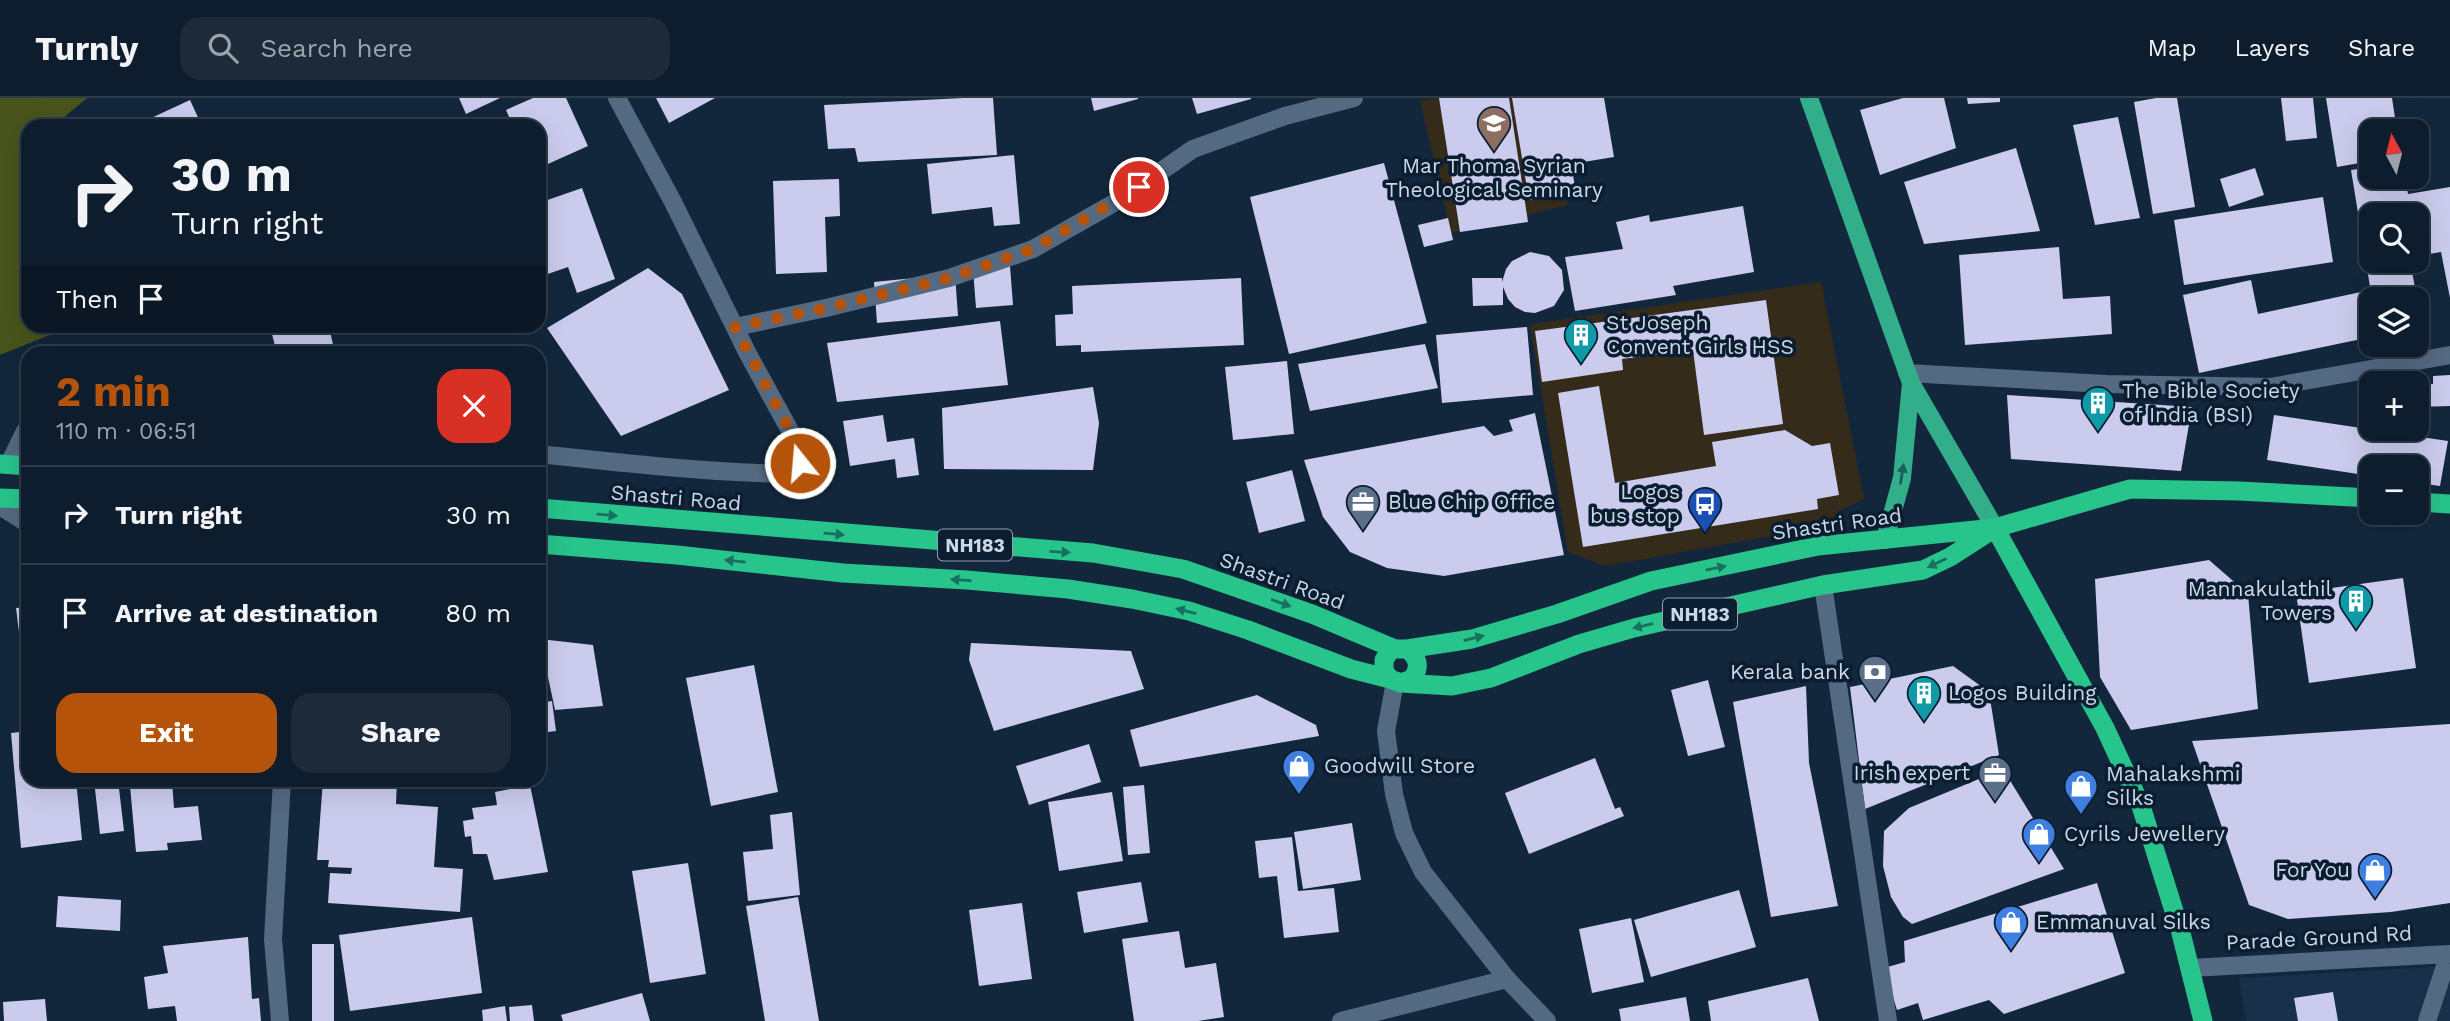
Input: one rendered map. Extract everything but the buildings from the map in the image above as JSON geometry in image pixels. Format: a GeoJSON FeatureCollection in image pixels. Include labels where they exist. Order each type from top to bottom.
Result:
{"type":"FeatureCollection","features":[{"type":"Feature","properties":{"kind":"highway","name":"NH183"},"geometry":{"type":"LineString","coordinates":[[546,545],[843,573],[1068,589],[1189,611],[1248,630],[1350,669],[1395,682],[1452,686],[1490,678],[1579,644],[1634,628],[1823,585],[1923,570],[1995,528],[2130,489],[2359,497]]}},
{"type":"Feature","properties":{"kind":"highway"},"geometry":{"type":"LineString","coordinates":[[0,498],[21,499]]}},
{"type":"Feature","properties":{"kind":"highway"},"geometry":{"type":"LineString","coordinates":[[2429,503],[2450,504]]}},
{"type":"Feature","properties":{"kind":"highway","name":"Shastri Road"},"geometry":{"type":"LineString","coordinates":[[546,509],[1093,553],[1149,561],[1183,569],[1252,593],[1401,649],[1472,639],[1557,614],[1651,581],[1818,546],[1995,528]]}},
{"type":"Feature","properties":{"kind":"highway"},"geometry":{"type":"LineString","coordinates":[[1995,528],[2105,728],[2141,806],[2190,968],[2203,1021]]}},
{"type":"Feature","properties":{"kind":"highway"},"geometry":{"type":"LineString","coordinates":[[1401,649],[1415,657],[1417,668],[1412,679],[1395,682],[1384,671],[1384,660],[1390,651],[1401,649]]}},
{"type":"Feature","properties":{"kind":"main road"},"geometry":{"type":"LineString","coordinates":[[1809,98],[1909,378],[1995,528]]}},
{"type":"Feature","properties":{"kind":"main road"},"geometry":{"type":"LineString","coordinates":[[1885,540],[1902,478],[1909,378]]}},
{"type":"Feature","properties":{"kind":"street"},"geometry":{"type":"LineString","coordinates":[[546,455],[690,471],[786,474],[800,463],[794,438],[617,98]]}},
{"type":"Feature","properties":{"kind":"street"},"geometry":{"type":"LineString","coordinates":[[735,327],[949,278],[1033,249],[1121,199],[1193,149],[1285,116],[1354,98]]}},
{"type":"Feature","properties":{"kind":"street"},"geometry":{"type":"LineString","coordinates":[[1909,378],[2270,387],[2450,355]]}},
{"type":"Feature","properties":{"kind":"street"},"geometry":{"type":"LineString","coordinates":[[12,465],[21,441]]}},
{"type":"Feature","properties":{"kind":"street"},"geometry":{"type":"LineString","coordinates":[[0,506],[21,520]]}},
{"type":"Feature","properties":{"kind":"street"},"geometry":{"type":"LineString","coordinates":[[1823,585],[1856,792],[1888,1021]]}},
{"type":"Feature","properties":{"kind":"street"},"geometry":{"type":"LineString","coordinates":[[1395,682],[1387,731],[1394,794],[1404,833],[1423,873],[1507,979],[1547,1021]]}},
{"type":"Feature","properties":{"kind":"street"},"geometry":{"type":"LineString","coordinates":[[280,1021],[273,939],[282,787]]}},
{"type":"Feature","properties":{"kind":"street"},"geometry":{"type":"LineString","coordinates":[[2427,1021],[2450,954]]}},
{"type":"Feature","properties":{"kind":"street","name":"Parade Ground Rd"},"geometry":{"type":"LineString","coordinates":[[2190,968],[2450,954]]}},
{"type":"Feature","properties":{"kind":"street"},"geometry":{"type":"LineString","coordinates":[[1341,1021],[1507,979]]}},
{"type":"Feature","properties":{"kind":"shaded area","name":"Mar Thoma Syrian Theological Seminary"},"geometry":{"type":"Polygon","coordinates":[[[1434,98],[1543,98],[1568,205],[1451,233],[1420,101],[1434,98]]]}},
{"type":"Feature","properties":{"kind":"shaded area"},"geometry":{"type":"Polygon","coordinates":[[[1821,282],[1864,499],[1839,511],[1828,526],[1605,566],[1568,552],[1530,324],[1821,282]]]}},
{"type":"Feature","properties":{"kind":"shaded area"},"geometry":{"type":"Polygon","coordinates":[[[2450,966],[2450,1021],[2246,1021],[2239,978],[2450,966]]]}},
{"type":"Feature","properties":{"kind":"green space"},"geometry":{"type":"Polygon","coordinates":[[[0,98],[87,98],[62,119],[21,119],[21,333],[55,333],[0,355],[0,98]]]}},
{"type":"Feature","properties":{"kind":"place","name":"Mar Thoma Syrian Theological Seminary"},"geometry":{"type":"Point","coordinates":[1494,153]}},
{"type":"Feature","properties":{"kind":"place","name":"St Joseph Convent Girls HSS"},"geometry":{"type":"Point","coordinates":[1581,365]}},
{"type":"Feature","properties":{"kind":"place","name":"The Bible Society of India (BSI)"},"geometry":{"type":"Point","coordinates":[2098,433]}},
{"type":"Feature","properties":{"kind":"place","name":"Blue Chip Office"},"geometry":{"type":"Point","coordinates":[1363,532]}},
{"type":"Feature","properties":{"kind":"place","name":"Logos bus stop"},"geometry":{"type":"Point","coordinates":[1705,534]}},
{"type":"Feature","properties":{"kind":"place","name":"Mannakulathil Towers"},"geometry":{"type":"Point","coordinates":[2356,631]}},
{"type":"Feature","properties":{"kind":"place","name":"Kerala bank"},"geometry":{"type":"Point","coordinates":[1875,702]}},
{"type":"Feature","properties":{"kind":"place","name":"Logos Building"},"geometry":{"type":"Point","coordinates":[1924,723]}},
{"type":"Feature","properties":{"kind":"place","name":"Goodwill Store"},"geometry":{"type":"Point","coordinates":[1299,796]}},
{"type":"Feature","properties":{"kind":"place","name":"Irish expert"},"geometry":{"type":"Point","coordinates":[1995,803]}},
{"type":"Feature","properties":{"kind":"place","name":"Mahalakshmi Silks"},"geometry":{"type":"Point","coordinates":[2081,816]}},
{"type":"Feature","properties":{"kind":"place","name":"Cyrils Jewellery"},"geometry":{"type":"Point","coordinates":[2039,864]}},
{"type":"Feature","properties":{"kind":"place","name":"For You"},"geometry":{"type":"Point","coordinates":[2375,900]}},
{"type":"Feature","properties":{"kind":"place","name":"Emmanuval Silks"},"geometry":{"type":"Point","coordinates":[2011,952]}},
{"type":"Feature","properties":{"kind":"route"},"geometry":{"type":"LineString","coordinates":[[800,463],[794,438],[735,327],[949,278],[1033,249],[1139,187]]}}]}
